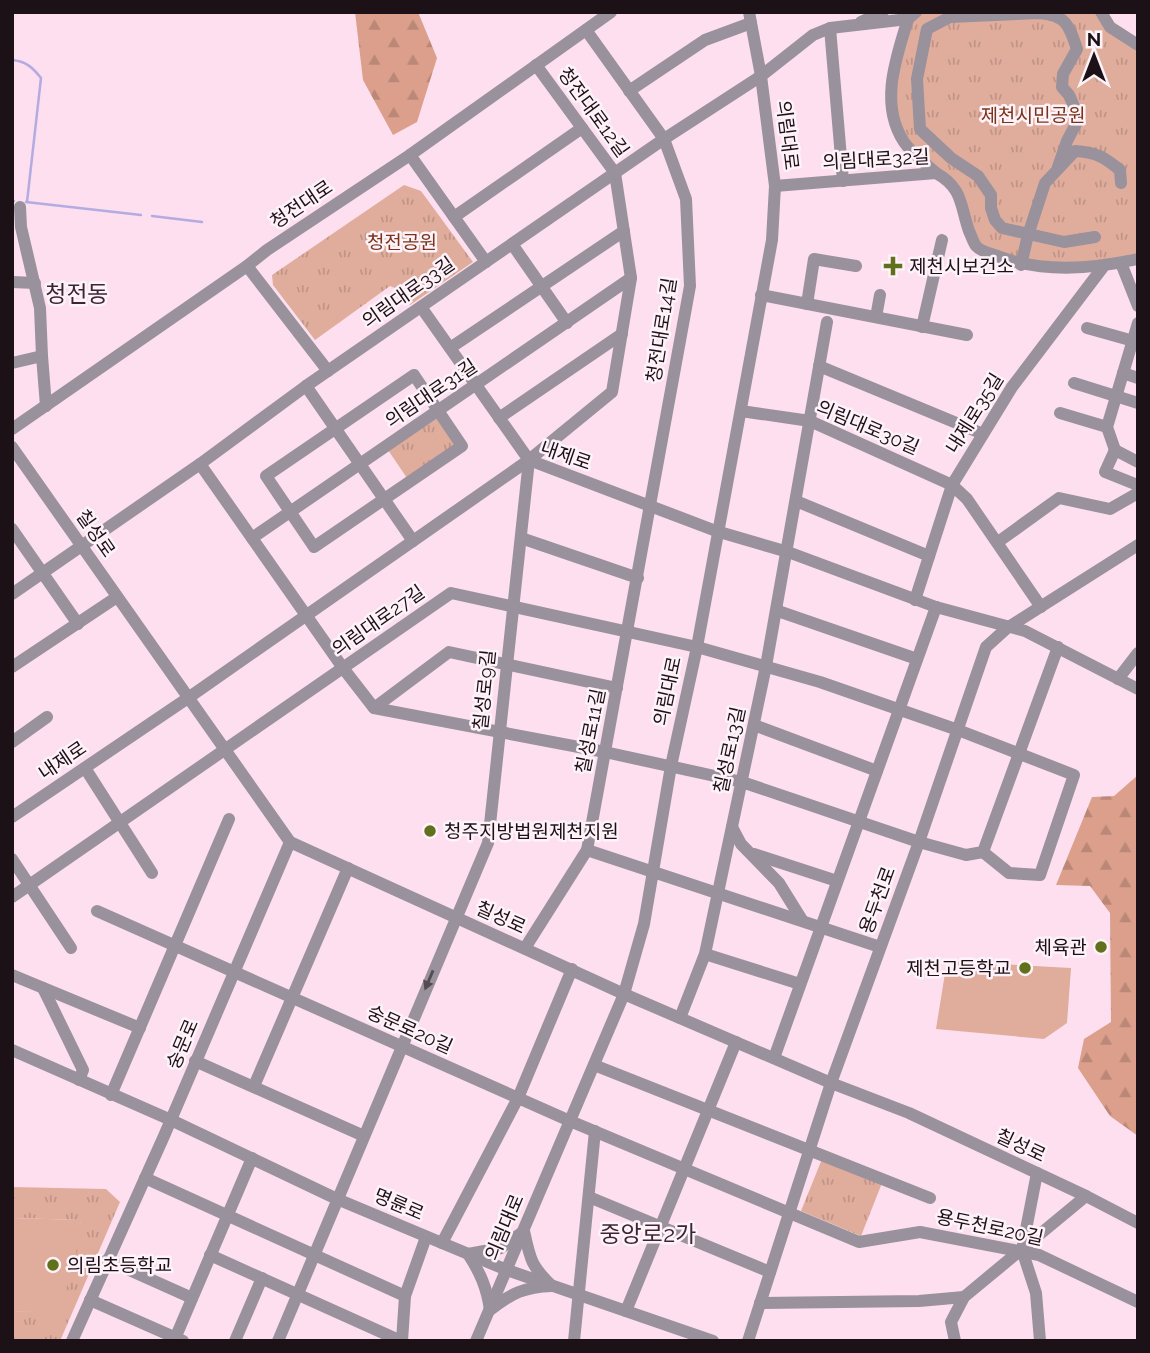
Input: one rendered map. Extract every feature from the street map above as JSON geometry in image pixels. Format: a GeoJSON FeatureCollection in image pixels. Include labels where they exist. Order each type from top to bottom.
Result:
{"type":"FeatureCollection","features":[{"type":"Feature","properties":{"kind":"street","name":"청전대로"},"geometry":{"type":"LineString","coordinates":[[12,429],[267,250],[410,155],[611,12]]}},
{"type":"Feature","properties":{"kind":"street"},"geometry":{"type":"LineString","coordinates":[[850,26],[883,12]]}},
{"type":"Feature","properties":{"kind":"street"},"geometry":{"type":"LineString","coordinates":[[1101,12],[1110,27],[1138,45]]}},
{"type":"Feature","properties":{"kind":"street"},"geometry":{"type":"LineString","coordinates":[[1058,167],[1079,118],[1069,95],[1062,87],[1063,74],[1077,49],[1069,27],[1062,18],[1039,13],[950,17],[928,29],[917,79],[920,129],[951,158],[978,176],[991,195],[991,208],[995,220],[1002,228],[1064,242],[1094,237]]}},
{"type":"Feature","properties":{"kind":"street"},"geometry":{"type":"LineString","coordinates":[[843,181],[830,28],[912,15],[891,84],[894,121],[912,153],[936,173]]}},
{"type":"Feature","properties":{"kind":"street","name":"의림대로"},"geometry":{"type":"LineString","coordinates":[[476,1341],[624,994],[644,924],[671,766],[697,647],[716,531],[772,240],[775,186],[761,76],[749,16],[705,40],[629,91]]}},
{"type":"Feature","properties":{"kind":"street","name":"의림대로33길"},"geometry":{"type":"LineString","coordinates":[[12,593],[200,464],[306,386],[664,139],[761,76],[813,35],[830,28]]}},
{"type":"Feature","properties":{"kind":"street","name":"청전대로14길"},"geometry":{"type":"LineString","coordinates":[[586,30],[664,139],[686,199],[690,286],[651,506]]}},
{"type":"Feature","properties":{"kind":"street","name":"청전대로12길"},"geometry":{"type":"LineString","coordinates":[[529,460],[612,391],[631,278],[615,173],[536,65]]}},
{"type":"Feature","properties":{"kind":"street"},"geometry":{"type":"LineString","coordinates":[[454,217],[582,128]]}},
{"type":"Feature","properties":{"kind":"street"},"geometry":{"type":"LineString","coordinates":[[1021,265],[1045,183],[1075,150],[1093,152],[1120,170],[1121,183]]}},
{"type":"Feature","properties":{"kind":"street"},"geometry":{"type":"LineString","coordinates":[[410,155],[486,262]]}},
{"type":"Feature","properties":{"kind":"street","name":"의림대로32길"},"geometry":{"type":"LineString","coordinates":[[775,186],[936,173],[958,190],[976,246],[1021,265],[1053,268],[1102,267],[1138,259]]}},
{"type":"Feature","properties":{"kind":"street"},"geometry":{"type":"LineString","coordinates":[[20,207],[21,227],[40,308],[46,406]]}},
{"type":"Feature","properties":{"kind":"street"},"geometry":{"type":"LineString","coordinates":[[450,348],[624,231]]}},
{"type":"Feature","properties":{"kind":"street"},"geometry":{"type":"LineString","coordinates":[[922,327],[942,240]]}},
{"type":"Feature","properties":{"kind":"street"},"geometry":{"type":"LineString","coordinates":[[512,244],[567,323]]}},
{"type":"Feature","properties":{"kind":"street"},"geometry":{"type":"LineString","coordinates":[[807,304],[814,259],[856,265]]}},
{"type":"Feature","properties":{"kind":"street"},"geometry":{"type":"LineString","coordinates":[[1121,263],[1138,306]]}},
{"type":"Feature","properties":{"kind":"street"},"geometry":{"type":"LineString","coordinates":[[247,266],[328,371]]}},
{"type":"Feature","properties":{"kind":"street","name":"내제로35길"},"geometry":{"type":"LineString","coordinates":[[915,600],[952,485],[1012,387],[1102,267]]}},
{"type":"Feature","properties":{"kind":"street","name":"의림대로31길"},"geometry":{"type":"LineString","coordinates":[[252,538],[631,278]]}},
{"type":"Feature","properties":{"kind":"street"},"geometry":{"type":"LineString","coordinates":[[12,282],[35,283]]}},
{"type":"Feature","properties":{"kind":"street"},"geometry":{"type":"LineString","coordinates":[[761,295],[967,335]]}},
{"type":"Feature","properties":{"kind":"street"},"geometry":{"type":"LineString","coordinates":[[876,317],[880,295]]}},
{"type":"Feature","properties":{"kind":"street"},"geometry":{"type":"LineString","coordinates":[[421,307],[529,460]]}},
{"type":"Feature","properties":{"kind":"street","name":"칠성로13길"},"geometry":{"type":"LineString","coordinates":[[680,1018],[705,954],[742,782],[778,611],[827,322]]}},
{"type":"Feature","properties":{"kind":"street"},"geometry":{"type":"LineString","coordinates":[[998,542],[1059,498],[1111,509],[1136,489],[1105,472],[1115,450],[1107,426],[1135,341],[1138,323]]}},
{"type":"Feature","properties":{"kind":"street"},"geometry":{"type":"LineString","coordinates":[[1087,328],[1135,341]]}},
{"type":"Feature","properties":{"kind":"street"},"geometry":{"type":"LineString","coordinates":[[499,418],[622,334]]}},
{"type":"Feature","properties":{"kind":"street"},"geometry":{"type":"LineString","coordinates":[[12,362],[42,356]]}},
{"type":"Feature","properties":{"kind":"street"},"geometry":{"type":"LineString","coordinates":[[819,366],[983,434]]}},
{"type":"Feature","properties":{"kind":"street"},"geometry":{"type":"LineString","coordinates":[[1123,373],[1138,378]]}},
{"type":"Feature","properties":{"kind":"street"},"geometry":{"type":"LineString","coordinates":[[414,376],[439,411],[462,446],[314,547],[266,476],[414,376]]}},
{"type":"Feature","properties":{"kind":"street"},"geometry":{"type":"LineString","coordinates":[[1074,383],[1138,403]]}},
{"type":"Feature","properties":{"kind":"street"},"geometry":{"type":"LineString","coordinates":[[306,386],[413,541]]}},
{"type":"Feature","properties":{"kind":"street","name":"의림대로30길"},"geometry":{"type":"LineString","coordinates":[[741,411],[810,421],[952,485],[967,499],[1041,607]]}},
{"type":"Feature","properties":{"kind":"street"},"geometry":{"type":"LineString","coordinates":[[1060,413],[1107,426]]}},
{"type":"Feature","properties":{"kind":"street","name":"칠성로"},"geometry":{"type":"LineString","coordinates":[[12,447],[290,842],[624,994],[831,1083],[909,1113],[1138,1223]]}},
{"type":"Feature","properties":{"kind":"street"},"geometry":{"type":"LineString","coordinates":[[1115,450],[1138,462]]}},
{"type":"Feature","properties":{"kind":"street","name":"내제로"},"geometry":{"type":"LineString","coordinates":[[12,817],[529,460],[716,531],[788,552],[915,600],[1025,631],[1138,689]]}},
{"type":"Feature","properties":{"kind":"street","name":"칠성로9길"},"geometry":{"type":"LineString","coordinates":[[278,1341],[488,844],[529,460]]}},
{"type":"Feature","properties":{"kind":"street"},"geometry":{"type":"LineString","coordinates":[[200,464],[374,708],[605,752],[742,782],[919,842],[966,855],[983,852],[1058,647]]}},
{"type":"Feature","properties":{"kind":"street"},"geometry":{"type":"LineString","coordinates":[[796,501],[929,556]]}},
{"type":"Feature","properties":{"kind":"street","name":"칠성로11길"},"geometry":{"type":"LineString","coordinates":[[525,948],[587,850],[651,506]]}},
{"type":"Feature","properties":{"kind":"street"},"geometry":{"type":"LineString","coordinates":[[12,529],[78,624]]}},
{"type":"Feature","properties":{"kind":"street"},"geometry":{"type":"LineString","coordinates":[[520,538],[638,578]]}},
{"type":"Feature","properties":{"kind":"street","name":"용두천로"},"geometry":{"type":"LineString","coordinates":[[748,1341],[831,1083],[919,842],[986,647],[1007,628],[1138,545]]}},
{"type":"Feature","properties":{"kind":"street","name":"의림대로27길"},"geometry":{"type":"LineString","coordinates":[[12,897],[451,593],[697,647],[766,666],[958,730],[1074,775],[1040,876],[1009,873],[983,852]]}},
{"type":"Feature","properties":{"kind":"street"},"geometry":{"type":"LineString","coordinates":[[12,667],[117,597]]}},
{"type":"Feature","properties":{"kind":"street"},"geometry":{"type":"LineString","coordinates":[[774,1058],[936,607]]}},
{"type":"Feature","properties":{"kind":"street"},"geometry":{"type":"LineString","coordinates":[[778,611],[917,659]]}},
{"type":"Feature","properties":{"kind":"street"},"geometry":{"type":"LineString","coordinates":[[374,708],[449,652],[617,688]]}},
{"type":"Feature","properties":{"kind":"street"},"geometry":{"type":"LineString","coordinates":[[1118,679],[1138,653]]}},
{"type":"Feature","properties":{"kind":"street"},"geometry":{"type":"LineString","coordinates":[[12,742],[47,717]]}},
{"type":"Feature","properties":{"kind":"street"},"geometry":{"type":"LineString","coordinates":[[754,725],[877,771]]}},
{"type":"Feature","properties":{"kind":"street"},"geometry":{"type":"LineString","coordinates":[[85,768],[152,873]]}},
{"type":"Feature","properties":{"kind":"street"},"geometry":{"type":"LineString","coordinates":[[111,1094],[229,818]]}},
{"type":"Feature","properties":{"kind":"street"},"geometry":{"type":"LineString","coordinates":[[732,827],[741,844],[779,883],[802,920]]}},
{"type":"Feature","properties":{"kind":"street","name":"숭문로"},"geometry":{"type":"LineString","coordinates":[[72,1341],[171,1120],[290,842]]}},
{"type":"Feature","properties":{"kind":"street"},"geometry":{"type":"LineString","coordinates":[[587,850],[880,947]]}},
{"type":"Feature","properties":{"kind":"street"},"geometry":{"type":"LineString","coordinates":[[750,853],[837,881]]}},
{"type":"Feature","properties":{"kind":"street"},"geometry":{"type":"LineString","coordinates":[[12,859],[71,948]]}},
{"type":"Feature","properties":{"kind":"street"},"geometry":{"type":"LineString","coordinates":[[254,1086],[348,868]]}},
{"type":"Feature","properties":{"kind":"street","name":"숭문로20길"},"geometry":{"type":"LineString","coordinates":[[97,911],[684,1169]]}},
{"type":"Feature","properties":{"kind":"street"},"geometry":{"type":"LineString","coordinates":[[705,954],[800,984]]}},
{"type":"Feature","properties":{"kind":"street"},"geometry":{"type":"LineString","coordinates":[[442,1243],[518,1098],[572,969]]}},
{"type":"Feature","properties":{"kind":"street"},"geometry":{"type":"LineString","coordinates":[[12,975],[140,1028]]}},
{"type":"Feature","properties":{"kind":"street"},"geometry":{"type":"LineString","coordinates":[[44,988],[83,1070],[79,1080]]}},
{"type":"Feature","properties":{"kind":"street"},"geometry":{"type":"LineString","coordinates":[[626,1311],[736,1042]]}},
{"type":"Feature","properties":{"kind":"street","name":"명륜로"},"geometry":{"type":"LineString","coordinates":[[12,1050],[426,1237],[507,1270],[713,1341]]}},
{"type":"Feature","properties":{"kind":"street"},"geometry":{"type":"LineString","coordinates":[[195,1060],[364,1136]]}},
{"type":"Feature","properties":{"kind":"street"},"geometry":{"type":"LineString","coordinates":[[594,1065],[930,1198]]}},
{"type":"Feature","properties":{"kind":"street"},"geometry":{"type":"LineString","coordinates":[[574,1341],[595,1131]]}},
{"type":"Feature","properties":{"kind":"street"},"geometry":{"type":"LineString","coordinates":[[90,1300],[177,1340],[192,1298],[252,1158]]}},
{"type":"Feature","properties":{"kind":"street","name":"용두천로20길"},"geometry":{"type":"LineString","coordinates":[[684,1169],[859,1242],[920,1232],[1022,1250],[1039,1255],[1138,1302]]}},
{"type":"Feature","properties":{"kind":"street"},"geometry":{"type":"LineString","coordinates":[[1037,1173],[1022,1250],[1036,1293],[1040,1341]]}},
{"type":"Feature","properties":{"kind":"street"},"geometry":{"type":"LineString","coordinates":[[145,1178],[405,1296]]}},
{"type":"Feature","properties":{"kind":"street"},"geometry":{"type":"LineString","coordinates":[[955,1341],[951,1322],[964,1297],[1086,1196]]}},
{"type":"Feature","properties":{"kind":"street"},"geometry":{"type":"LineString","coordinates":[[589,1197],[771,1272]]}},
{"type":"Feature","properties":{"kind":"street"},"geometry":{"type":"LineString","coordinates":[[490,1310],[488,1290],[480,1271],[468,1254],[500,1248],[524,1231],[529,1257],[536,1271],[552,1286]]}},
{"type":"Feature","properties":{"kind":"street"},"geometry":{"type":"LineString","coordinates":[[210,1255],[401,1341],[405,1296],[426,1237]]}},
{"type":"Feature","properties":{"kind":"street"},"geometry":{"type":"LineString","coordinates":[[107,1260],[192,1298]]}},
{"type":"Feature","properties":{"kind":"street"},"geometry":{"type":"LineString","coordinates":[[235,1341],[261,1278]]}},
{"type":"Feature","properties":{"kind":"street"},"geometry":{"type":"LineString","coordinates":[[490,1310],[510,1294],[530,1287],[552,1286]]}},
{"type":"Feature","properties":{"kind":"street"},"geometry":{"type":"LineString","coordinates":[[760,1303],[919,1301],[964,1297]]}},
{"type":"Feature","properties":{"kind":"street"},"geometry":{"type":"LineString","coordinates":[[668,1341],[674,1327]]}},
{"type":"Feature","properties":{"kind":"green space"},"geometry":{"type":"Polygon","coordinates":[[[355,12],[418,12],[437,58],[417,122],[393,135],[363,80],[355,12]]]}},
{"type":"Feature","properties":{"kind":"green space","name":"제천시민공원"},"geometry":{"type":"Polygon","coordinates":[[[921,12],[1099,12],[1138,48],[1138,259],[1103,267],[1021,262],[978,242],[959,187],[916,152],[898,121],[895,84],[911,20],[921,12]]]}},
{"type":"Feature","properties":{"kind":"green space","name":"청전공원"},"geometry":{"type":"Polygon","coordinates":[[[404,185],[421,191],[473,262],[410,305],[397,289],[390,286],[315,340],[273,285],[272,275],[404,185]]]}},
{"type":"Feature","properties":{"kind":"green space"},"geometry":{"type":"Polygon","coordinates":[[[437,418],[458,448],[409,481],[388,450],[437,418]]]}},
{"type":"Feature","properties":{"kind":"green space"},"geometry":{"type":"Polygon","coordinates":[[[1138,775],[1138,1136],[1110,1116],[1078,1068],[1084,1039],[1111,1022],[1110,913],[1090,886],[1056,885],[1092,797],[1114,796],[1138,775]]]}},
{"type":"Feature","properties":{"kind":"green space"},"geometry":{"type":"Polygon","coordinates":[[[947,961],[1071,968],[1067,1023],[1044,1039],[936,1029],[947,961]]]}},
{"type":"Feature","properties":{"kind":"green space"},"geometry":{"type":"Polygon","coordinates":[[[822,1159],[882,1183],[861,1236],[801,1211],[822,1159]]]}},
{"type":"Feature","properties":{"kind":"green space"},"geometry":{"type":"Polygon","coordinates":[[[12,1187],[106,1189],[120,1202],[60,1341],[12,1341],[12,1311],[55,1312],[81,1220],[12,1218],[12,1187]]]}},
{"type":"Feature","properties":{"kind":"green space"},"geometry":{"type":"Polygon","coordinates":[[[12,1218],[81,1220],[73,1274],[55,1313],[12,1311],[12,1218]]]}},
{"type":"Feature","properties":{"kind":"waterway"},"geometry":{"type":"LineString","coordinates":[[12,60],[29,66],[41,78],[27,202]]}},
{"type":"Feature","properties":{"kind":"waterway"},"geometry":{"type":"LineString","coordinates":[[26,202],[141,215]]}},
{"type":"Feature","properties":{"kind":"waterway"},"geometry":{"type":"LineString","coordinates":[[152,216],[202,222]]}},
{"type":"Feature","properties":{"kind":"place","name":"제천시보건소"},"geometry":{"type":"Point","coordinates":[893,266]}},
{"type":"Feature","properties":{"kind":"place","name":"청주지방법원제천지원"},"geometry":{"type":"Point","coordinates":[430,831]}},
{"type":"Feature","properties":{"kind":"place","name":"체육관"},"geometry":{"type":"Point","coordinates":[1101,947]}},
{"type":"Feature","properties":{"kind":"place","name":"제천고등학교"},"geometry":{"type":"Point","coordinates":[1025,968]}},
{"type":"Feature","properties":{"kind":"place","name":"의림초등학교"},"geometry":{"type":"Point","coordinates":[53,1265]}},
{"type":"Feature","properties":{"kind":"district","name":"청전동"},"geometry":{"type":"Point","coordinates":[77,293]}},
{"type":"Feature","properties":{"kind":"district","name":"중앙로2가"},"geometry":{"type":"Point","coordinates":[648,1233]}}]}
